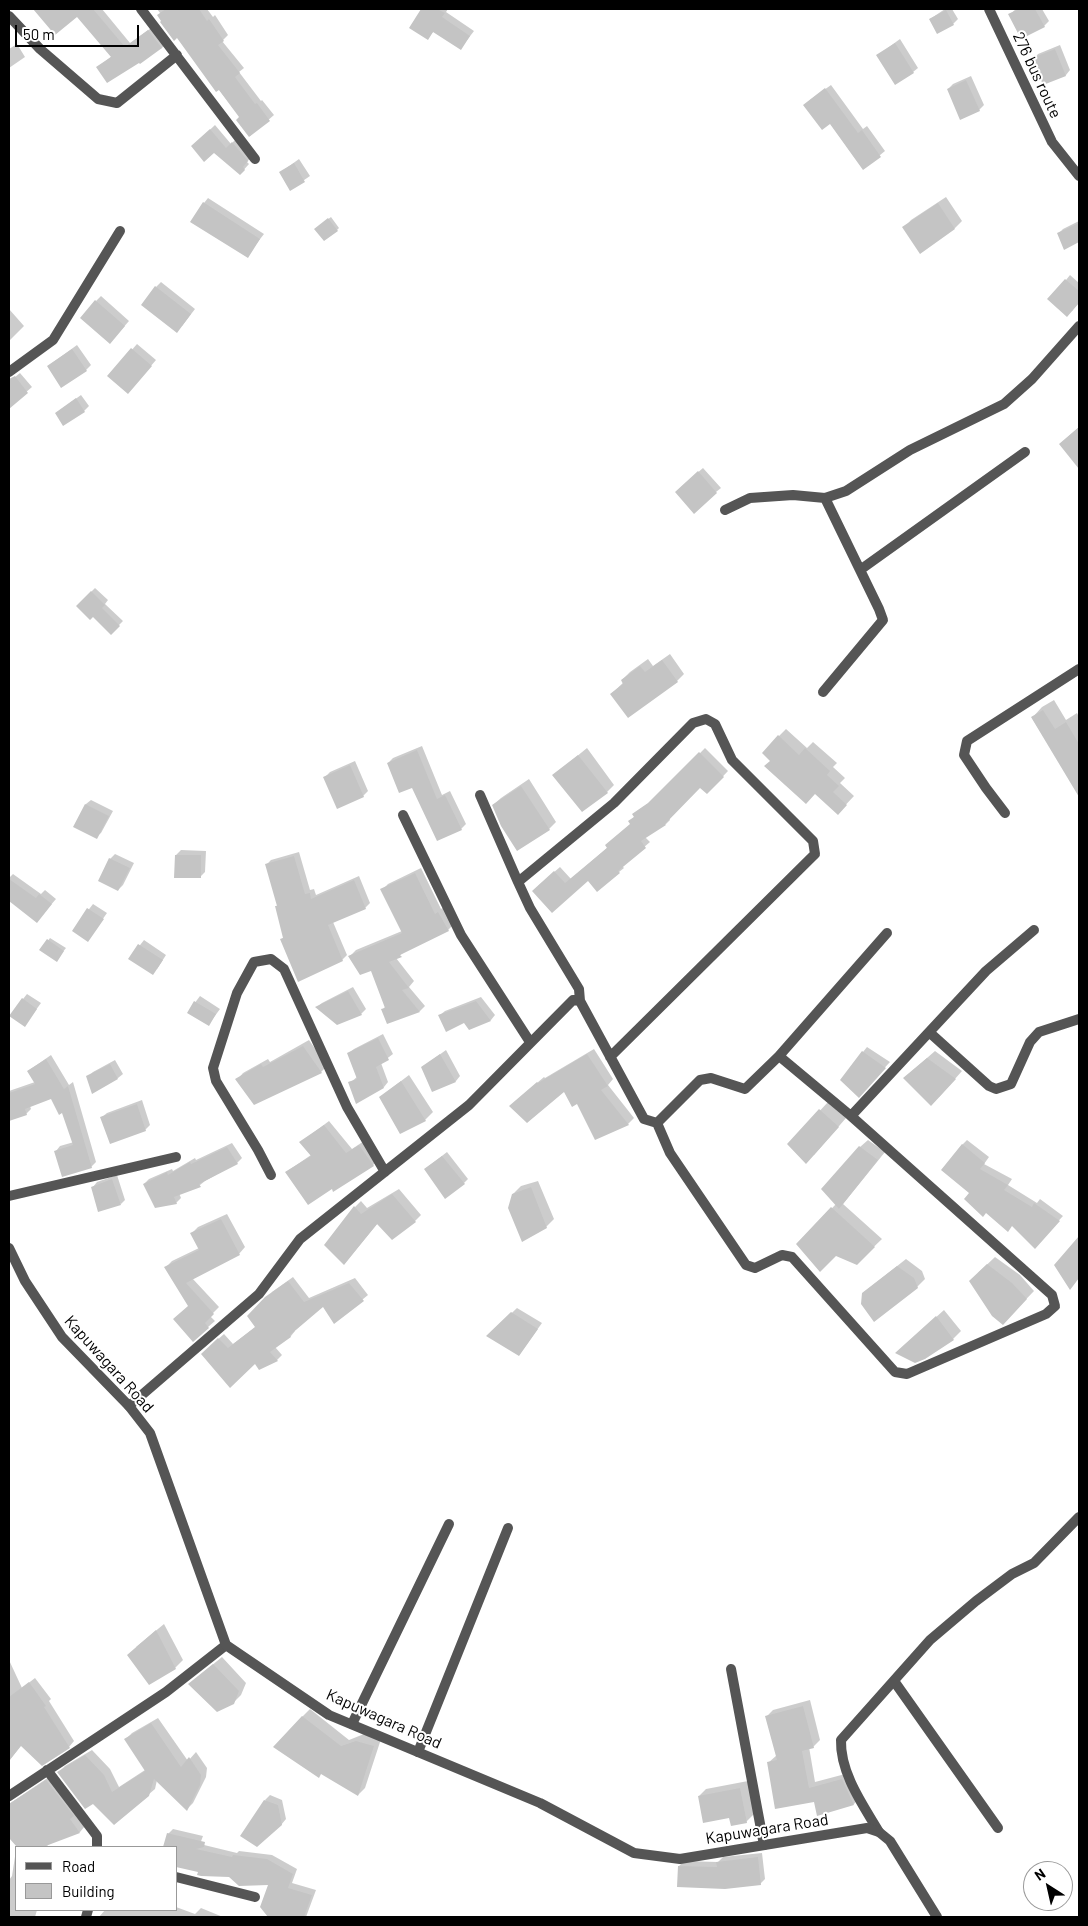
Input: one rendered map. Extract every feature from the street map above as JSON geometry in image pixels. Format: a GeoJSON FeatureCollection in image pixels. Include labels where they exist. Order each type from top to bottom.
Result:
{"type":"FeatureCollection","features":[{"type":"Feature","properties":{"kind":"street"},"geometry":{"type":"LineString","coordinates":[[141,9],[255,159]]}},
{"type":"Feature","properties":{"kind":"street","name":"276 bus route"},"geometry":{"type":"LineString","coordinates":[[989,9],[1052,142],[1079,176]]}},
{"type":"Feature","properties":{"kind":"street"},"geometry":{"type":"LineString","coordinates":[[9,16],[40,49],[98,99],[117,103],[177,56]]}},
{"type":"Feature","properties":{"kind":"street"},"geometry":{"type":"LineString","coordinates":[[9,372],[53,340],[120,230]]}},
{"type":"Feature","properties":{"kind":"street"},"geometry":{"type":"LineString","coordinates":[[725,510],[750,498],[793,495],[825,498],[846,491],[910,450],[1004,404],[1032,379],[1079,326]]}},
{"type":"Feature","properties":{"kind":"street"},"geometry":{"type":"LineString","coordinates":[[860,570],[1025,452]]}},
{"type":"Feature","properties":{"kind":"street"},"geometry":{"type":"LineString","coordinates":[[824,692],[883,620],[825,498]]}},
{"type":"Feature","properties":{"kind":"street"},"geometry":{"type":"LineString","coordinates":[[1004,814],[964,755],[967,741],[1079,669]]}},
{"type":"Feature","properties":{"kind":"street"},"geometry":{"type":"LineString","coordinates":[[518,882],[614,803],[693,723],[706,719],[714,724],[732,760],[814,841],[815,854],[610,1058]]}},
{"type":"Feature","properties":{"kind":"street"},"geometry":{"type":"LineString","coordinates":[[480,795],[530,908],[579,989],[580,1001],[644,1119],[657,1123],[670,1153],[746,1265],[755,1268],[782,1255],[792,1257],[895,1372],[907,1374],[1046,1314],[1056,1306],[1052,1295],[851,1116],[779,1056]]}},
{"type":"Feature","properties":{"kind":"street"},"geometry":{"type":"LineString","coordinates":[[403,815],[461,935],[530,1042]]}},
{"type":"Feature","properties":{"kind":"street"},"geometry":{"type":"LineString","coordinates":[[851,1116],[986,972],[1034,930]]}},
{"type":"Feature","properties":{"kind":"street"},"geometry":{"type":"LineString","coordinates":[[657,1123],[700,1080],[711,1078],[744,1089],[779,1056],[887,933]]}},
{"type":"Feature","properties":{"kind":"street"},"geometry":{"type":"LineString","coordinates":[[271,1175],[216,1081],[213,1068],[237,993],[254,962],[271,960],[284,969],[347,1107],[386,1172]]}},
{"type":"Feature","properties":{"kind":"street"},"geometry":{"type":"LineString","coordinates":[[129,1406],[259,1294],[300,1239],[469,1105],[573,1000],[580,1001]]}},
{"type":"Feature","properties":{"kind":"street"},"geometry":{"type":"LineString","coordinates":[[929,1032],[989,1086],[996,1089],[1011,1084],[1030,1042],[1039,1032],[1079,1018]]}},
{"type":"Feature","properties":{"kind":"street"},"geometry":{"type":"LineString","coordinates":[[9,1196],[176,1157]]}},
{"type":"Feature","properties":{"kind":"street","name":"Kapuwagara Road"},"geometry":{"type":"LineString","coordinates":[[9,1248],[25,1281],[62,1337],[129,1406],[150,1433],[226,1644],[329,1715],[540,1802],[634,1853],[680,1859],[867,1828],[880,1832]]}},
{"type":"Feature","properties":{"kind":"street"},"geometry":{"type":"LineString","coordinates":[[937,1917],[890,1841],[880,1832],[859,1798],[841,1754],[841,1740],[930,1640],[976,1601],[1012,1574],[1034,1563],[1079,1517]]}},
{"type":"Feature","properties":{"kind":"street"},"geometry":{"type":"LineString","coordinates":[[352,1724],[449,1524]]}},
{"type":"Feature","properties":{"kind":"street"},"geometry":{"type":"LineString","coordinates":[[418,1752],[508,1528]]}},
{"type":"Feature","properties":{"kind":"street"},"geometry":{"type":"LineString","coordinates":[[9,1796],[166,1692],[226,1644]]}},
{"type":"Feature","properties":{"kind":"street"},"geometry":{"type":"LineString","coordinates":[[732,1668],[764,1845]]}},
{"type":"Feature","properties":{"kind":"street"},"geometry":{"type":"LineString","coordinates":[[894,1681],[998,1828]]}},
{"type":"Feature","properties":{"kind":"street"},"geometry":{"type":"LineString","coordinates":[[47,1770],[97,1836],[97,1846]]}},
{"type":"Feature","properties":{"kind":"street"},"geometry":{"type":"LineString","coordinates":[[178,1877],[255,1897]]}},
{"type":"Feature","properties":{"kind":"building"},"geometry":{"type":"Polygon","coordinates":[[[33,9],[93,9],[125,47],[148,30],[162,48],[140,64],[107,83],[96,67],[111,57],[77,17],[55,35],[33,9]]]}},
{"type":"Feature","properties":{"kind":"building"},"geometry":{"type":"Polygon","coordinates":[[[166,9],[199,9],[207,21],[209,19],[224,41],[218,45],[240,73],[235,77],[270,121],[249,137],[236,120],[239,117],[219,90],[216,92],[177,38],[174,41],[160,22],[157,15],[166,9]]]}},
{"type":"Feature","properties":{"kind":"building"},"geometry":{"type":"Polygon","coordinates":[[[421,9],[437,9],[445,13],[442,17],[470,36],[461,50],[433,32],[428,40],[409,28],[421,9]]]}},
{"type":"Feature","properties":{"kind":"building"},"geometry":{"type":"Polygon","coordinates":[[[1019,9],[1035,9],[1045,27],[1021,39],[1008,14],[1019,9]]]}},
{"type":"Feature","properties":{"kind":"building"},"geometry":{"type":"Polygon","coordinates":[[[946,10],[954,25],[937,34],[929,19],[946,10]]]}},
{"type":"Feature","properties":{"kind":"building"},"geometry":{"type":"Polygon","coordinates":[[[895,43],[914,73],[895,85],[876,55],[895,43]]]}},
{"type":"Feature","properties":{"kind":"building"},"geometry":{"type":"Polygon","coordinates":[[[1055,49],[1066,76],[1043,85],[1032,58],[1055,49]]]}},
{"type":"Feature","properties":{"kind":"building"},"geometry":{"type":"Polygon","coordinates":[[[966,80],[980,111],[960,120],[947,89],[966,80]]]}},
{"type":"Feature","properties":{"kind":"building"},"geometry":{"type":"Polygon","coordinates":[[[825,88],[858,133],[862,130],[881,157],[863,170],[830,124],[822,130],[803,105],[825,88]]]}},
{"type":"Feature","properties":{"kind":"building"},"geometry":{"type":"Polygon","coordinates":[[[210,129],[226,148],[232,142],[248,161],[243,167],[245,170],[240,175],[214,153],[204,162],[191,146],[210,129]]]}},
{"type":"Feature","properties":{"kind":"building"},"geometry":{"type":"Polygon","coordinates":[[[294,163],[305,182],[290,191],[279,172],[294,163]]]}},
{"type":"Feature","properties":{"kind":"building"},"geometry":{"type":"Polygon","coordinates":[[[203,202],[260,239],[248,258],[190,222],[203,202]]]}},
{"type":"Feature","properties":{"kind":"building"},"geometry":{"type":"Polygon","coordinates":[[[938,203],[955,229],[920,254],[902,227],[938,203]]]}},
{"type":"Feature","properties":{"kind":"building"},"geometry":{"type":"Polygon","coordinates":[[[328,218],[338,231],[324,241],[314,229],[328,218]]]}},
{"type":"Feature","properties":{"kind":"building"},"geometry":{"type":"Polygon","coordinates":[[[1079,223],[1079,242],[1064,250],[1057,233],[1079,223]]]}},
{"type":"Feature","properties":{"kind":"building"},"geometry":{"type":"Polygon","coordinates":[[[1065,279],[1079,291],[1079,303],[1067,317],[1047,299],[1065,279]]]}},
{"type":"Feature","properties":{"kind":"building"},"geometry":{"type":"Polygon","coordinates":[[[155,286],[191,314],[177,333],[141,305],[155,286]]]}},
{"type":"Feature","properties":{"kind":"building"},"geometry":{"type":"Polygon","coordinates":[[[95,300],[125,326],[110,344],[80,318],[95,300]]]}},
{"type":"Feature","properties":{"kind":"building"},"geometry":{"type":"Polygon","coordinates":[[[131,348],[152,366],[128,394],[107,376],[131,348]]]}},
{"type":"Feature","properties":{"kind":"building"},"geometry":{"type":"Polygon","coordinates":[[[72,349],[87,371],[61,388],[47,366],[72,349]]]}},
{"type":"Feature","properties":{"kind":"building"},"geometry":{"type":"Polygon","coordinates":[[[15,376],[28,393],[9,409],[9,379],[15,376]]]}},
{"type":"Feature","properties":{"kind":"building"},"geometry":{"type":"Polygon","coordinates":[[[76,398],[85,412],[63,426],[55,413],[76,398]]]}},
{"type":"Feature","properties":{"kind":"building"},"geometry":{"type":"Polygon","coordinates":[[[1079,427],[1079,469],[1059,444],[1079,427]]]}},
{"type":"Feature","properties":{"kind":"building"},"geometry":{"type":"Polygon","coordinates":[[[698,471],[717,493],[694,514],[675,492],[698,471]]]}},
{"type":"Feature","properties":{"kind":"building"},"geometry":{"type":"Polygon","coordinates":[[[91,591],[105,605],[102,608],[120,626],[111,635],[93,617],[90,620],[76,606],[91,591]]]}},
{"type":"Feature","properties":{"kind":"building"},"geometry":{"type":"Polygon","coordinates":[[[662,660],[678,682],[628,718],[610,694],[623,684],[621,680],[640,666],[645,672],[662,660]]]}},
{"type":"Feature","properties":{"kind":"building"},"geometry":{"type":"Polygon","coordinates":[[[1043,710],[1055,729],[1066,722],[1079,744],[1079,797],[1031,717],[1043,710]]]}},
{"type":"Feature","properties":{"kind":"building"},"geometry":{"type":"Polygon","coordinates":[[[778,735],[799,755],[805,748],[830,771],[827,775],[839,786],[833,792],[847,805],[838,815],[815,794],[806,804],[764,766],[770,761],[762,753],[778,735]]]}},
{"type":"Feature","properties":{"kind":"building"},"geometry":{"type":"Polygon","coordinates":[[[417,750],[437,799],[445,795],[462,830],[437,841],[412,788],[399,793],[387,763],[417,750]]]}},
{"type":"Feature","properties":{"kind":"building"},"geometry":{"type":"Polygon","coordinates":[[[699,752],[724,777],[707,794],[700,788],[666,825],[641,841],[646,848],[618,871],[620,873],[597,892],[588,881],[552,913],[532,891],[554,871],[565,883],[607,848],[605,845],[630,824],[628,821],[634,817],[632,814],[648,803],[699,752]]]}},
{"type":"Feature","properties":{"kind":"building"},"geometry":{"type":"Polygon","coordinates":[[[578,755],[608,793],[582,812],[552,775],[578,755]]]}},
{"type":"Feature","properties":{"kind":"building"},"geometry":{"type":"Polygon","coordinates":[[[350,765],[364,797],[337,809],[323,777],[350,765]]]}},
{"type":"Feature","properties":{"kind":"building"},"geometry":{"type":"Polygon","coordinates":[[[521,786],[550,830],[517,851],[501,826],[492,805],[521,786]]]}},
{"type":"Feature","properties":{"kind":"building"},"geometry":{"type":"Polygon","coordinates":[[[85,804],[109,816],[97,839],[73,827],[85,804]]]}},
{"type":"Feature","properties":{"kind":"building"},"geometry":{"type":"Polygon","coordinates":[[[175,855],[201,855],[201,878],[174,878],[175,855]]]}},
{"type":"Feature","properties":{"kind":"building"},"geometry":{"type":"Polygon","coordinates":[[[294,856],[305,894],[310,893],[311,899],[354,880],[366,909],[328,925],[343,961],[298,982],[280,939],[283,938],[275,906],[277,906],[265,864],[294,856]]]}},
{"type":"Feature","properties":{"kind":"building"},"geometry":{"type":"Polygon","coordinates":[[[109,858],[130,868],[118,891],[98,881],[109,858]]]}},
{"type":"Feature","properties":{"kind":"building"},"geometry":{"type":"Polygon","coordinates":[[[415,873],[435,914],[438,912],[449,931],[400,955],[402,957],[389,962],[409,988],[402,990],[420,1012],[387,1024],[381,1009],[385,1008],[371,971],[360,975],[348,956],[402,933],[380,889],[415,873]]]}},
{"type":"Feature","properties":{"kind":"building"},"geometry":{"type":"Polygon","coordinates":[[[9,879],[36,898],[39,894],[52,904],[37,923],[9,901],[9,879]]]}},
{"type":"Feature","properties":{"kind":"building"},"geometry":{"type":"Polygon","coordinates":[[[87,908],[104,919],[88,942],[72,931],[87,908]]]}},
{"type":"Feature","properties":{"kind":"building"},"geometry":{"type":"Polygon","coordinates":[[[47,939],[64,951],[57,962],[39,950],[47,939]]]}},
{"type":"Feature","properties":{"kind":"building"},"geometry":{"type":"Polygon","coordinates":[[[138,944],[163,960],[153,975],[128,959],[138,944]]]}},
{"type":"Feature","properties":{"kind":"building"},"geometry":{"type":"Polygon","coordinates":[[[348,991],[362,1015],[337,1025],[315,1007],[348,991]]]}},
{"type":"Feature","properties":{"kind":"building"},"geometry":{"type":"Polygon","coordinates":[[[22,998],[37,1009],[25,1027],[9,1016],[22,998]]]}},
{"type":"Feature","properties":{"kind":"building"},"geometry":{"type":"Polygon","coordinates":[[[194,1001],[216,1014],[209,1026],[187,1013],[194,1001]]]}},
{"type":"Feature","properties":{"kind":"building"},"geometry":{"type":"Polygon","coordinates":[[[476,1001],[491,1021],[469,1030],[464,1023],[446,1032],[438,1015],[476,1001]]]}},
{"type":"Feature","properties":{"kind":"building"},"geometry":{"type":"Polygon","coordinates":[[[378,1038],[389,1060],[376,1067],[384,1088],[356,1104],[348,1082],[357,1079],[347,1053],[378,1038]]]}},
{"type":"Feature","properties":{"kind":"building"},"geometry":{"type":"Polygon","coordinates":[[[303,1046],[322,1073],[254,1105],[235,1079],[261,1064],[263,1067],[303,1046]]]}},
{"type":"Feature","properties":{"kind":"building"},"geometry":{"type":"Polygon","coordinates":[[[862,1051],[886,1068],[859,1098],[840,1080],[862,1051]]]}},
{"type":"Feature","properties":{"kind":"building"},"geometry":{"type":"Polygon","coordinates":[[[440,1054],[456,1082],[432,1092],[421,1067],[440,1054]]]}},
{"type":"Feature","properties":{"kind":"building"},"geometry":{"type":"Polygon","coordinates":[[[587,1054],[608,1086],[601,1090],[629,1125],[595,1140],[577,1104],[572,1107],[564,1092],[527,1123],[509,1106],[537,1082],[587,1054]]]}},
{"type":"Feature","properties":{"kind":"building"},"geometry":{"type":"Polygon","coordinates":[[[927,1058],[956,1079],[931,1106],[903,1078],[927,1058]]]}},
{"type":"Feature","properties":{"kind":"building"},"geometry":{"type":"Polygon","coordinates":[[[46,1059],[64,1089],[68,1086],[92,1168],[62,1177],[54,1151],[73,1145],[62,1113],[59,1115],[51,1099],[25,1109],[27,1115],[9,1121],[9,1093],[35,1084],[27,1071],[46,1059]]]}},
{"type":"Feature","properties":{"kind":"building"},"geometry":{"type":"Polygon","coordinates":[[[110,1064],[118,1079],[92,1094],[86,1076],[110,1064]]]}},
{"type":"Feature","properties":{"kind":"building"},"geometry":{"type":"Polygon","coordinates":[[[401,1081],[426,1121],[400,1134],[379,1097],[401,1081]]]}},
{"type":"Feature","properties":{"kind":"building"},"geometry":{"type":"Polygon","coordinates":[[[137,1104],[146,1131],[110,1144],[100,1117],[137,1104]]]}},
{"type":"Feature","properties":{"kind":"building"},"geometry":{"type":"Polygon","coordinates":[[[819,1109],[839,1127],[806,1164],[787,1144],[819,1109]]]}},
{"type":"Feature","properties":{"kind":"building"},"geometry":{"type":"Polygon","coordinates":[[[324,1125],[346,1153],[359,1145],[374,1166],[333,1192],[332,1189],[308,1205],[285,1172],[311,1156],[299,1142],[324,1125]]]}},
{"type":"Feature","properties":{"kind":"building"},"geometry":{"type":"Polygon","coordinates":[[[962,1144],[985,1163],[980,1169],[1008,1185],[1004,1190],[1032,1207],[1034,1203],[1060,1221],[1035,1249],[1012,1226],[1008,1232],[986,1213],[983,1217],[964,1199],[969,1193],[941,1170],[962,1144]]]}},
{"type":"Feature","properties":{"kind":"building"},"geometry":{"type":"Polygon","coordinates":[[[859,1146],[878,1160],[839,1209],[821,1189],[859,1146]]]}},
{"type":"Feature","properties":{"kind":"building"},"geometry":{"type":"Polygon","coordinates":[[[227,1147],[238,1164],[199,1184],[201,1187],[174,1197],[177,1204],[155,1208],[143,1184],[167,1172],[168,1175],[190,1162],[191,1164],[227,1147]]]}},
{"type":"Feature","properties":{"kind":"building"},"geometry":{"type":"Polygon","coordinates":[[[442,1156],[465,1184],[445,1199],[424,1169],[442,1156]]]}},
{"type":"Feature","properties":{"kind":"building"},"geometry":{"type":"Polygon","coordinates":[[[112,1179],[121,1205],[98,1212],[91,1187],[112,1179]]]}},
{"type":"Feature","properties":{"kind":"building"},"geometry":{"type":"Polygon","coordinates":[[[531,1187],[547,1228],[522,1242],[508,1208],[512,1194],[531,1187]]]}},
{"type":"Feature","properties":{"kind":"building"},"geometry":{"type":"Polygon","coordinates":[[[392,1194],[416,1222],[392,1240],[377,1224],[344,1265],[324,1245],[354,1206],[361,1214],[392,1194]]]}},
{"type":"Feature","properties":{"kind":"building"},"geometry":{"type":"Polygon","coordinates":[[[831,1207],[875,1247],[857,1265],[836,1256],[820,1272],[796,1244],[831,1207]]]}},
{"type":"Feature","properties":{"kind":"building"},"geometry":{"type":"Polygon","coordinates":[[[221,1219],[240,1255],[186,1283],[214,1314],[205,1323],[209,1328],[193,1342],[173,1319],[188,1306],[164,1267],[199,1250],[190,1233],[221,1219]]]}},
{"type":"Feature","properties":{"kind":"building"},"geometry":{"type":"Polygon","coordinates":[[[1079,1236],[1079,1278],[1070,1290],[1054,1265],[1079,1236]]]}},
{"type":"Feature","properties":{"kind":"building"},"geometry":{"type":"Polygon","coordinates":[[[987,1264],[1012,1283],[1027,1299],[1003,1325],[992,1316],[969,1281],[987,1264]]]}},
{"type":"Feature","properties":{"kind":"building"},"geometry":{"type":"Polygon","coordinates":[[[897,1266],[914,1278],[918,1288],[874,1322],[861,1304],[862,1293],[897,1266]]]}},
{"type":"Feature","properties":{"kind":"building"},"geometry":{"type":"Polygon","coordinates":[[[288,1281],[304,1302],[349,1283],[364,1301],[334,1324],[323,1307],[290,1335],[291,1337],[270,1352],[278,1361],[259,1370],[255,1364],[230,1388],[201,1354],[218,1338],[228,1348],[255,1327],[247,1316],[265,1297],[288,1281]]]}},
{"type":"Feature","properties":{"kind":"building"},"geometry":{"type":"Polygon","coordinates":[[[511,1312],[538,1329],[519,1356],[486,1336],[511,1312]]]}},
{"type":"Feature","properties":{"kind":"building"},"geometry":{"type":"Polygon","coordinates":[[[936,1316],[954,1340],[925,1359],[915,1363],[895,1353],[936,1316]]]}},
{"type":"Feature","properties":{"kind":"building"},"geometry":{"type":"Polygon","coordinates":[[[156,1630],[176,1669],[149,1685],[127,1655],[156,1630]]]}},
{"type":"Feature","properties":{"kind":"building"},"geometry":{"type":"Polygon","coordinates":[[[213,1664],[239,1691],[234,1704],[217,1712],[188,1684],[213,1664]]]}},
{"type":"Feature","properties":{"kind":"building"},"geometry":{"type":"Polygon","coordinates":[[[29,1682],[46,1706],[44,1707],[70,1748],[42,1766],[21,1746],[9,1761],[9,1697],[29,1682]]]}},
{"type":"Feature","properties":{"kind":"building"},"geometry":{"type":"Polygon","coordinates":[[[803,1706],[814,1748],[802,1751],[809,1788],[842,1779],[854,1805],[817,1816],[814,1802],[775,1809],[767,1762],[777,1760],[765,1716],[803,1706]]]}},
{"type":"Feature","properties":{"kind":"building"},"geometry":{"type":"Polygon","coordinates":[[[302,1716],[341,1746],[356,1741],[374,1746],[358,1796],[321,1774],[319,1778],[273,1747],[302,1716]]]}},
{"type":"Feature","properties":{"kind":"building"},"geometry":{"type":"Polygon","coordinates":[[[151,1723],[181,1767],[189,1757],[201,1775],[200,1785],[187,1811],[154,1779],[149,1796],[114,1825],[93,1804],[85,1809],[57,1772],[85,1755],[104,1775],[112,1792],[145,1771],[124,1739],[151,1723]]]}},
{"type":"Feature","properties":{"kind":"building"},"geometry":{"type":"Polygon","coordinates":[[[46,1780],[74,1816],[70,1819],[80,1833],[46,1846],[16,1846],[9,1838],[9,1804],[46,1780]]]}},
{"type":"Feature","properties":{"kind":"building"},"geometry":{"type":"Polygon","coordinates":[[[740,1788],[747,1823],[731,1826],[729,1818],[703,1823],[698,1796],[740,1788]]]}},
{"type":"Feature","properties":{"kind":"building"},"geometry":{"type":"Polygon","coordinates":[[[264,1800],[278,1805],[282,1825],[257,1847],[240,1836],[264,1800]]]}},
{"type":"Feature","properties":{"kind":"building"},"geometry":{"type":"Polygon","coordinates":[[[167,1833],[205,1842],[204,1847],[196,1849],[232,1857],[233,1855],[267,1859],[293,1874],[288,1888],[312,1895],[304,1917],[268,1917],[260,1907],[268,1885],[239,1886],[229,1877],[197,1875],[198,1872],[178,1867],[178,1846],[163,1846],[167,1833]]]}},
{"type":"Feature","properties":{"kind":"building"},"geometry":{"type":"Polygon","coordinates":[[[758,1857],[761,1885],[725,1889],[677,1887],[678,1866],[717,1867],[716,1862],[758,1857]]]}}]}
